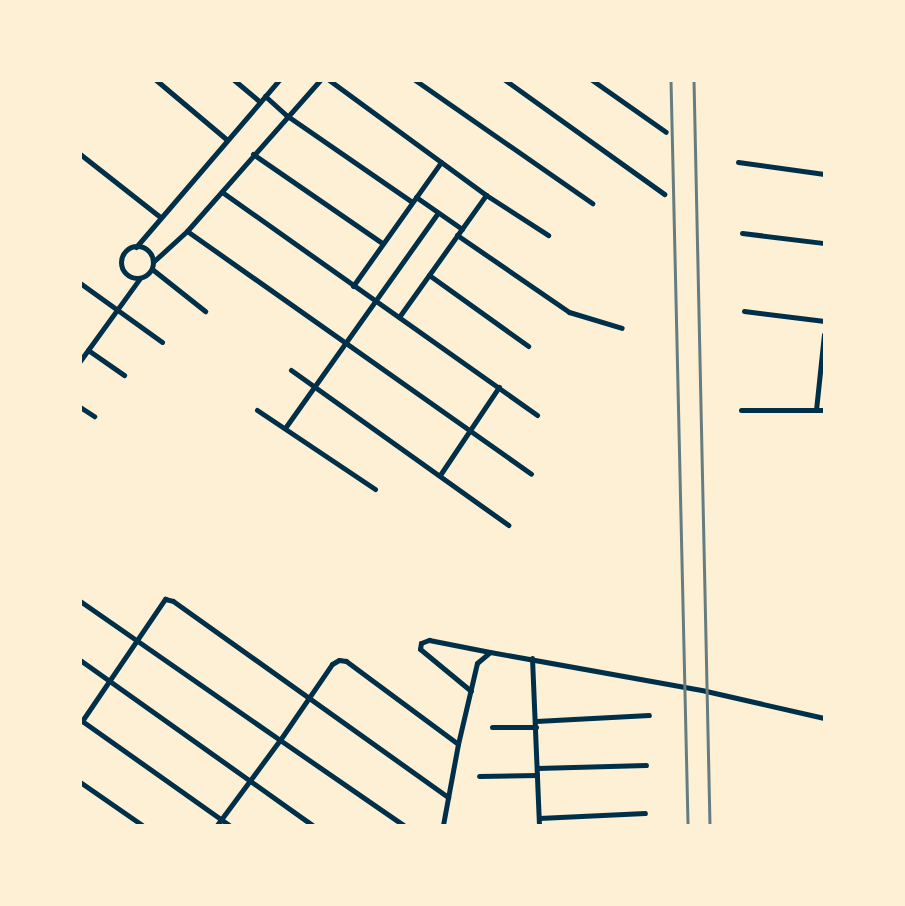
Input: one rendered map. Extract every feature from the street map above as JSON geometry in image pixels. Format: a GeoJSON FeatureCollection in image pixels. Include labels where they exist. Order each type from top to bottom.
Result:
{"type":"FeatureCollection","features":[{"type":"Feature","properties":{"kind":"street"},"geometry":{"type":"LineString","coordinates":[[156,80],[226,139]]}},
{"type":"Feature","properties":{"kind":"street"},"geometry":{"type":"LineString","coordinates":[[234,80],[260,102]]}},
{"type":"Feature","properties":{"kind":"street"},"geometry":{"type":"LineString","coordinates":[[140,278],[129,276],[122,267],[126,252],[136,247],[279,80]]}},
{"type":"Feature","properties":{"kind":"street"},"geometry":{"type":"LineString","coordinates":[[153,262],[187,231],[286,115],[320,80]]}},
{"type":"Feature","properties":{"kind":"street"},"geometry":{"type":"LineString","coordinates":[[329,80],[486,195],[548,235]]}},
{"type":"Feature","properties":{"kind":"street"},"geometry":{"type":"LineString","coordinates":[[415,80],[592,203]]}},
{"type":"Feature","properties":{"kind":"street"},"geometry":{"type":"LineString","coordinates":[[505,80],[664,194]]}},
{"type":"Feature","properties":{"kind":"street"},"geometry":{"type":"LineString","coordinates":[[592,80],[666,132]]}},
{"type":"Feature","properties":{"kind":"street"},"geometry":{"type":"LineString","coordinates":[[265,96],[286,115],[462,229]]}},
{"type":"Feature","properties":{"kind":"street"},"geometry":{"type":"LineString","coordinates":[[80,154],[160,217]]}},
{"type":"Feature","properties":{"kind":"street"},"geometry":{"type":"LineString","coordinates":[[253,154],[382,243]]}},
{"type":"Feature","properties":{"kind":"street"},"geometry":{"type":"LineString","coordinates":[[353,286],[441,162]]}},
{"type":"Feature","properties":{"kind":"street"},"geometry":{"type":"LineString","coordinates":[[737,162],[824,174]]}},
{"type":"Feature","properties":{"kind":"street"},"geometry":{"type":"LineString","coordinates":[[222,192],[537,415]]}},
{"type":"Feature","properties":{"kind":"street"},"geometry":{"type":"LineString","coordinates":[[399,317],[486,195]]}},
{"type":"Feature","properties":{"kind":"street"},"geometry":{"type":"LineString","coordinates":[[285,428],[438,213]]}},
{"type":"Feature","properties":{"kind":"street"},"geometry":{"type":"LineString","coordinates":[[187,231],[531,474]]}},
{"type":"Feature","properties":{"kind":"street"},"geometry":{"type":"LineString","coordinates":[[742,233],[824,243]]}},
{"type":"Feature","properties":{"kind":"street"},"geometry":{"type":"LineString","coordinates":[[457,235],[569,312],[622,328]]}},
{"type":"Feature","properties":{"kind":"street"},"geometry":{"type":"LineString","coordinates":[[80,360],[140,278],[152,270],[153,262],[148,250],[136,247]]}},
{"type":"Feature","properties":{"kind":"street"},"geometry":{"type":"LineString","coordinates":[[152,270],[205,311]]}},
{"type":"Feature","properties":{"kind":"street"},"geometry":{"type":"LineString","coordinates":[[429,275],[527,346]]}},
{"type":"Feature","properties":{"kind":"street"},"geometry":{"type":"LineString","coordinates":[[80,283],[162,342]]}},
{"type":"Feature","properties":{"kind":"street"},"geometry":{"type":"LineString","coordinates":[[744,311],[824,321]]}},
{"type":"Feature","properties":{"kind":"street"},"geometry":{"type":"LineString","coordinates":[[816,410],[824,334]]}},
{"type":"Feature","properties":{"kind":"street"},"geometry":{"type":"LineString","coordinates":[[88,350],[124,375]]}},
{"type":"Feature","properties":{"kind":"street"},"geometry":{"type":"LineString","coordinates":[[291,370],[508,525]]}},
{"type":"Feature","properties":{"kind":"street"},"geometry":{"type":"LineString","coordinates":[[440,475],[499,387]]}},
{"type":"Feature","properties":{"kind":"street"},"geometry":{"type":"LineString","coordinates":[[80,407],[94,416]]}},
{"type":"Feature","properties":{"kind":"street"},"geometry":{"type":"LineString","coordinates":[[257,410],[374,489]]}},
{"type":"Feature","properties":{"kind":"street"},"geometry":{"type":"LineString","coordinates":[[741,410],[824,411]]}},
{"type":"Feature","properties":{"kind":"street"},"geometry":{"type":"LineString","coordinates":[[80,601],[403,825]]}},
{"type":"Feature","properties":{"kind":"street"},"geometry":{"type":"LineString","coordinates":[[229,825],[219,823],[81,721],[160,602],[173,601],[249,657],[312,697],[448,797]]}},
{"type":"Feature","properties":{"kind":"street"},"geometry":{"type":"LineString","coordinates":[[471,691],[420,649],[421,643],[429,640],[532,658],[706,691],[824,718]]}},
{"type":"Feature","properties":{"kind":"street"},"geometry":{"type":"LineString","coordinates":[[443,825],[477,663],[489,652]]}},
{"type":"Feature","properties":{"kind":"street"},"geometry":{"type":"LineString","coordinates":[[532,658],[539,822],[645,813]]}},
{"type":"Feature","properties":{"kind":"street"},"geometry":{"type":"LineString","coordinates":[[80,660],[312,825]]}},
{"type":"Feature","properties":{"kind":"street"},"geometry":{"type":"LineString","coordinates":[[219,823],[312,697],[332,664],[339,660],[346,662],[458,744]]}},
{"type":"Feature","properties":{"kind":"street"},"geometry":{"type":"LineString","coordinates":[[492,727],[649,715]]}},
{"type":"Feature","properties":{"kind":"street"},"geometry":{"type":"LineString","coordinates":[[480,776],[646,765]]}},
{"type":"Feature","properties":{"kind":"street"},"geometry":{"type":"LineString","coordinates":[[80,782],[142,825]]}},
{"type":"Feature","properties":{"kind":"railway"},"geometry":{"type":"LineString","coordinates":[[671,80],[688,825]]}},
{"type":"Feature","properties":{"kind":"railway"},"geometry":{"type":"LineString","coordinates":[[694,80],[710,825]]}}]}
